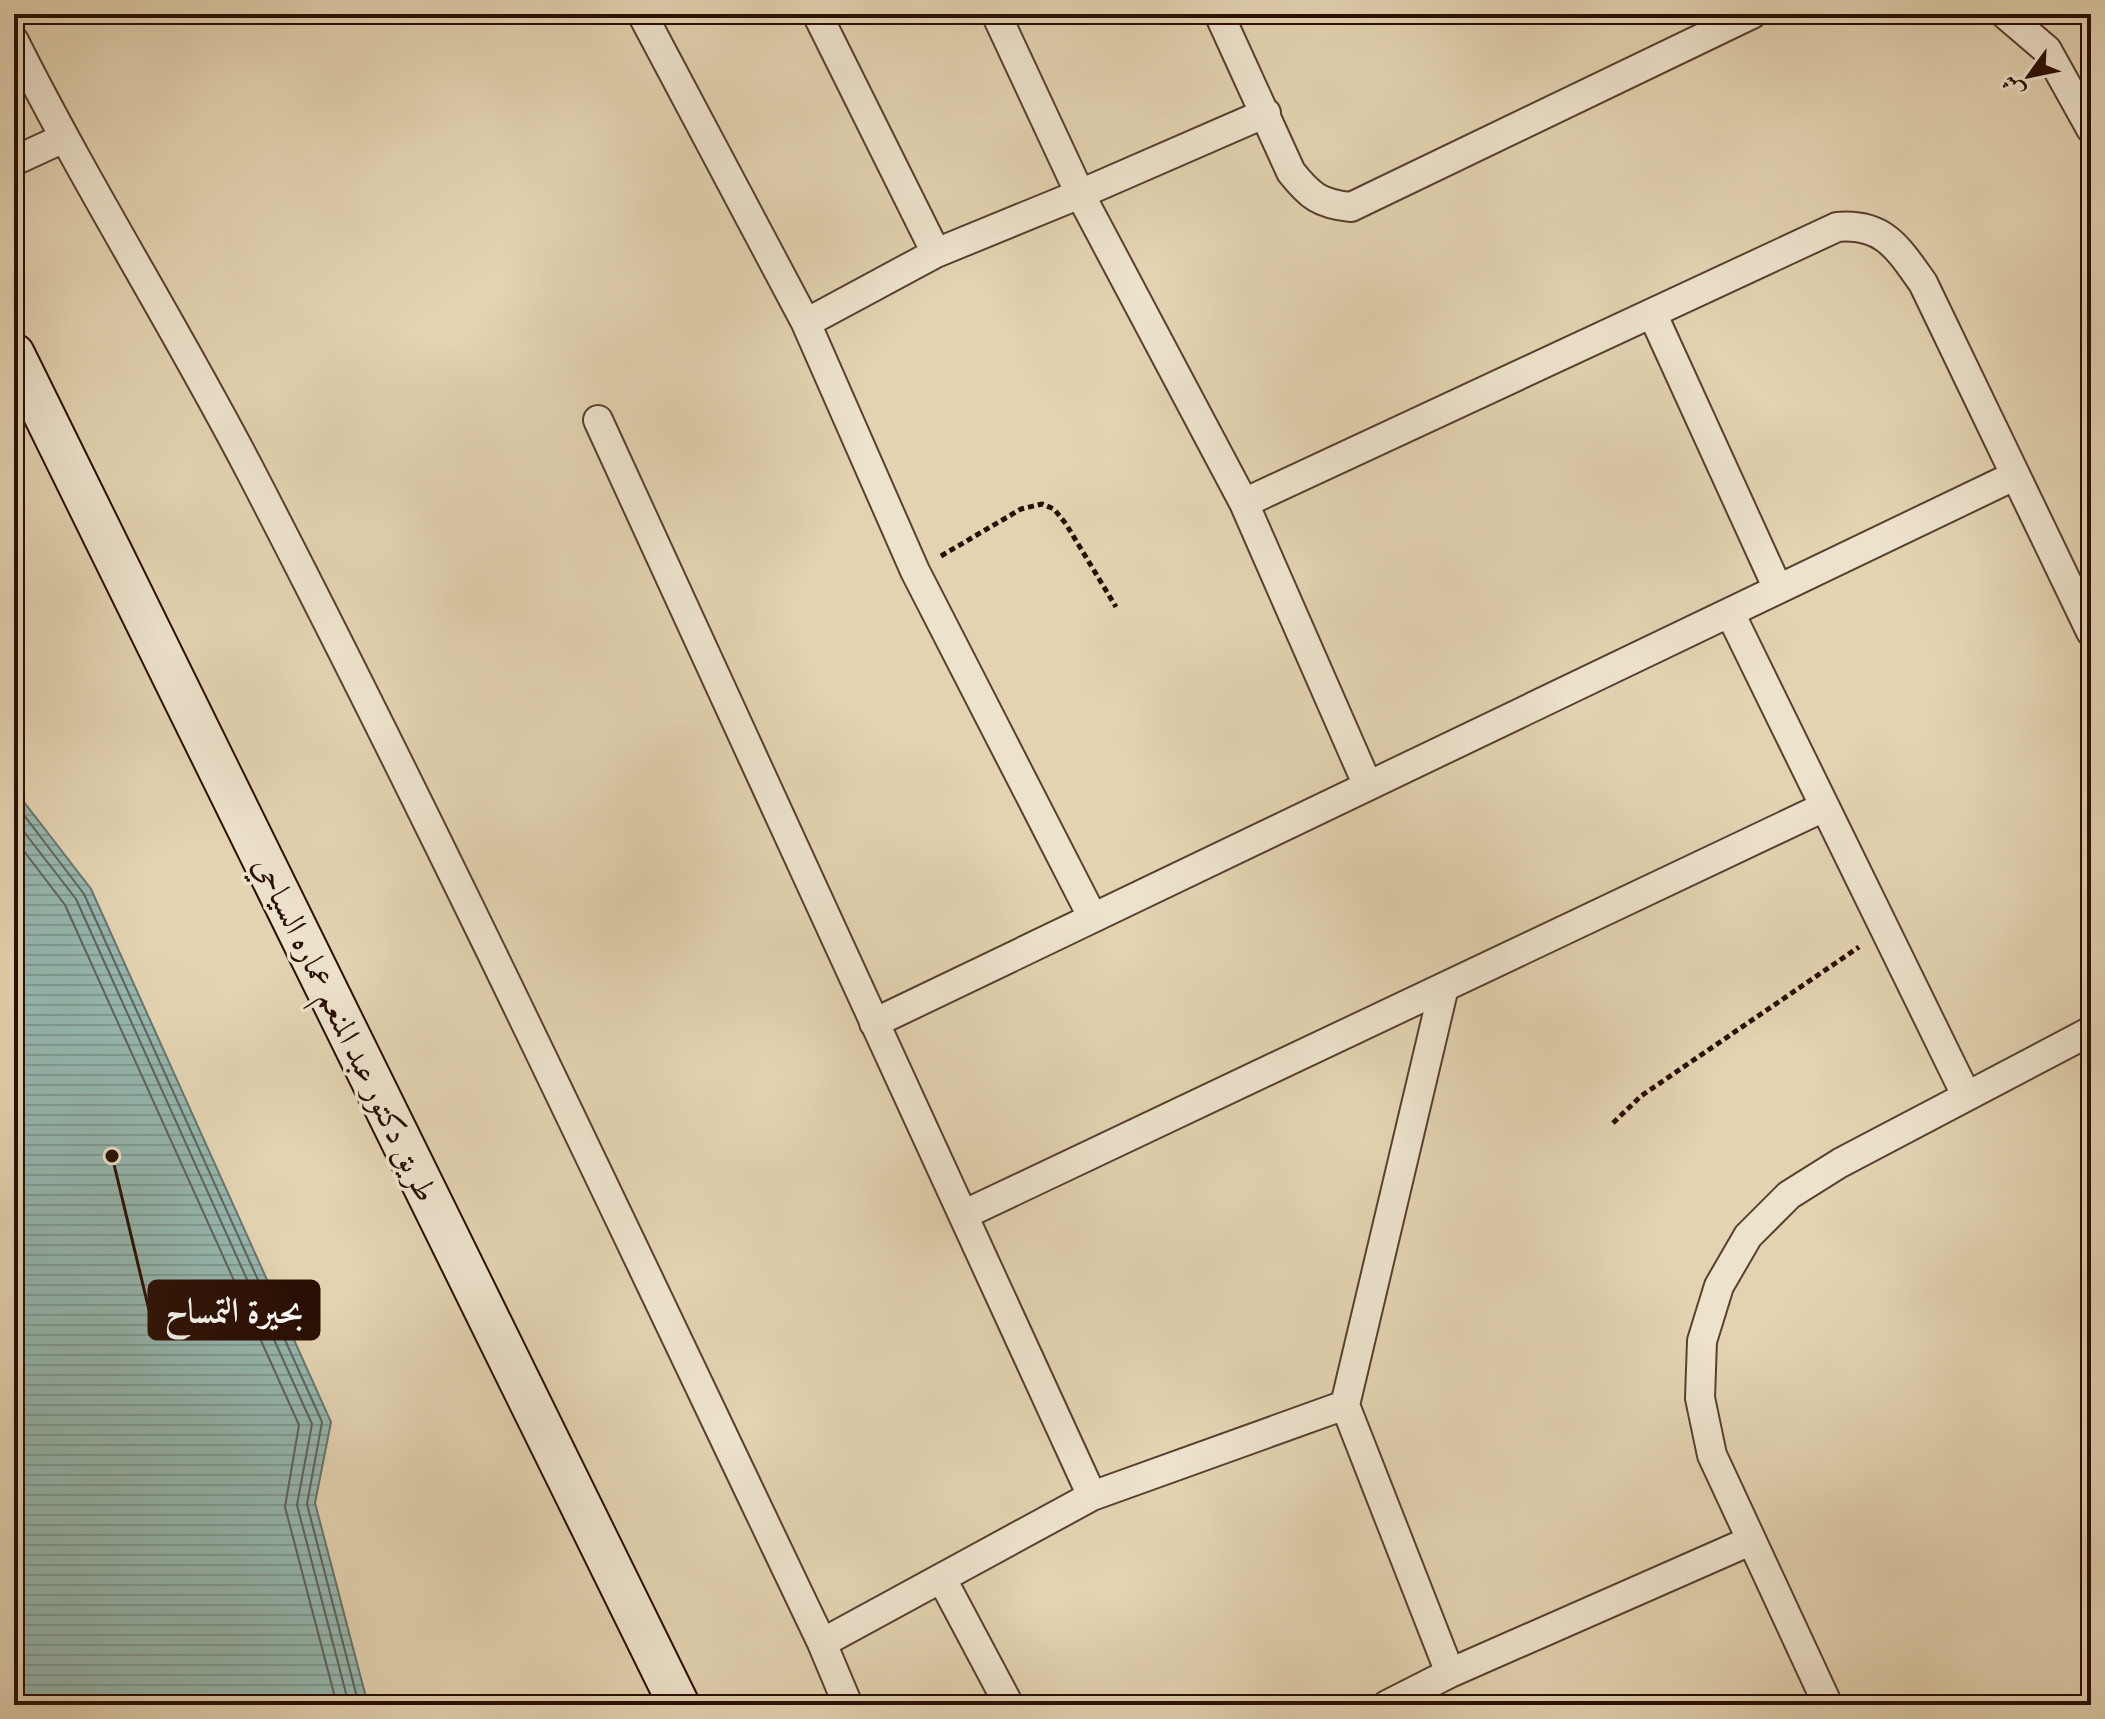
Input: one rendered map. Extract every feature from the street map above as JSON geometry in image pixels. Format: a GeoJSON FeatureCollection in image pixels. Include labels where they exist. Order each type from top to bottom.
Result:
{"type":"FeatureCollection","features":[{"type":"Feature","properties":{"kind":"main road","name":"طريق دكتور عبد المنعم عماره السياحي"},"geometry":{"type":"LineString","coordinates":[[14,354],[679,1705]]}},
{"type":"Feature","properties":{"kind":"street"},"geometry":{"type":"LineString","coordinates":[[642,14],[806,323],[915,571],[1093,918]]}},
{"type":"Feature","properties":{"kind":"street"},"geometry":{"type":"LineString","coordinates":[[817,14],[936,253]]}},
{"type":"Feature","properties":{"kind":"street"},"geometry":{"type":"LineString","coordinates":[[996,14],[1080,194],[1244,503],[1368,786]]}},
{"type":"Feature","properties":{"kind":"street"},"geometry":{"type":"LineString","coordinates":[[1219,14],[1291,172],[1307,192],[1330,205],[1351,207],[1752,14]]}},
{"type":"Feature","properties":{"kind":"street"},"geometry":{"type":"LineString","coordinates":[[2005,14],[2047,50],[2091,129]]}},
{"type":"Feature","properties":{"kind":"street"},"geometry":{"type":"LineString","coordinates":[[14,41],[64,138],[252,473],[430,826],[822,1643],[848,1705]]}},
{"type":"Feature","properties":{"kind":"street"},"geometry":{"type":"LineString","coordinates":[[806,323],[936,253],[1266,113]]}},
{"type":"Feature","properties":{"kind":"street"},"geometry":{"type":"LineString","coordinates":[[14,161],[64,138]]}},
{"type":"Feature","properties":{"kind":"street"},"geometry":{"type":"LineString","coordinates":[[1244,503],[1837,227],[1859,225],[1896,245],[1923,283],[2091,632]]}},
{"type":"Feature","properties":{"kind":"street"},"geometry":{"type":"LineString","coordinates":[[1652,313],[1778,589]]}},
{"type":"Feature","properties":{"kind":"street"},"geometry":{"type":"LineString","coordinates":[[598,420],[1092,1496]]}},
{"type":"Feature","properties":{"kind":"street"},"geometry":{"type":"LineString","coordinates":[[874,1023],[2014,476]]}},
{"type":"Feature","properties":{"kind":"street"},"geometry":{"type":"LineString","coordinates":[[1730,613],[1966,1095]]}},
{"type":"Feature","properties":{"kind":"street"},"geometry":{"type":"LineString","coordinates":[[963,1215],[1824,807]]}},
{"type":"Feature","properties":{"kind":"street"},"geometry":{"type":"LineString","coordinates":[[1444,987],[1345,1405],[1450,1673]]}},
{"type":"Feature","properties":{"kind":"street"},"geometry":{"type":"LineString","coordinates":[[1828,1705],[1712,1455],[1700,1398],[1702,1341],[1719,1286],[1748,1236],[1789,1195],[1840,1163],[2091,1031]]}},
{"type":"Feature","properties":{"kind":"street"},"geometry":{"type":"LineString","coordinates":[[822,1643],[1092,1496],[1345,1405]]}},
{"type":"Feature","properties":{"kind":"street"},"geometry":{"type":"LineString","coordinates":[[1387,1705],[1450,1673],[1750,1541]]}},
{"type":"Feature","properties":{"kind":"street"},"geometry":{"type":"LineString","coordinates":[[942,1579],[1009,1705]]}},
{"type":"Feature","properties":{"kind":"path"},"geometry":{"type":"LineString","coordinates":[[915,571],[1021,509],[1042,504],[1054,509],[1066,524],[1116,607]]}},
{"type":"Feature","properties":{"kind":"path"},"geometry":{"type":"LineString","coordinates":[[1613,1123],[1641,1096],[1885,930]]}},
{"type":"Feature","properties":{"kind":"water"},"geometry":{"type":"Polygon","coordinates":[[[14,789],[91,889],[331,1422],[315,1503],[368,1705],[14,1705],[14,789]]]}},
{"type":"Feature","properties":{"kind":"place","name":"بحيرة التمساح"},"geometry":{"type":"Point","coordinates":[112,1156]}}]}
